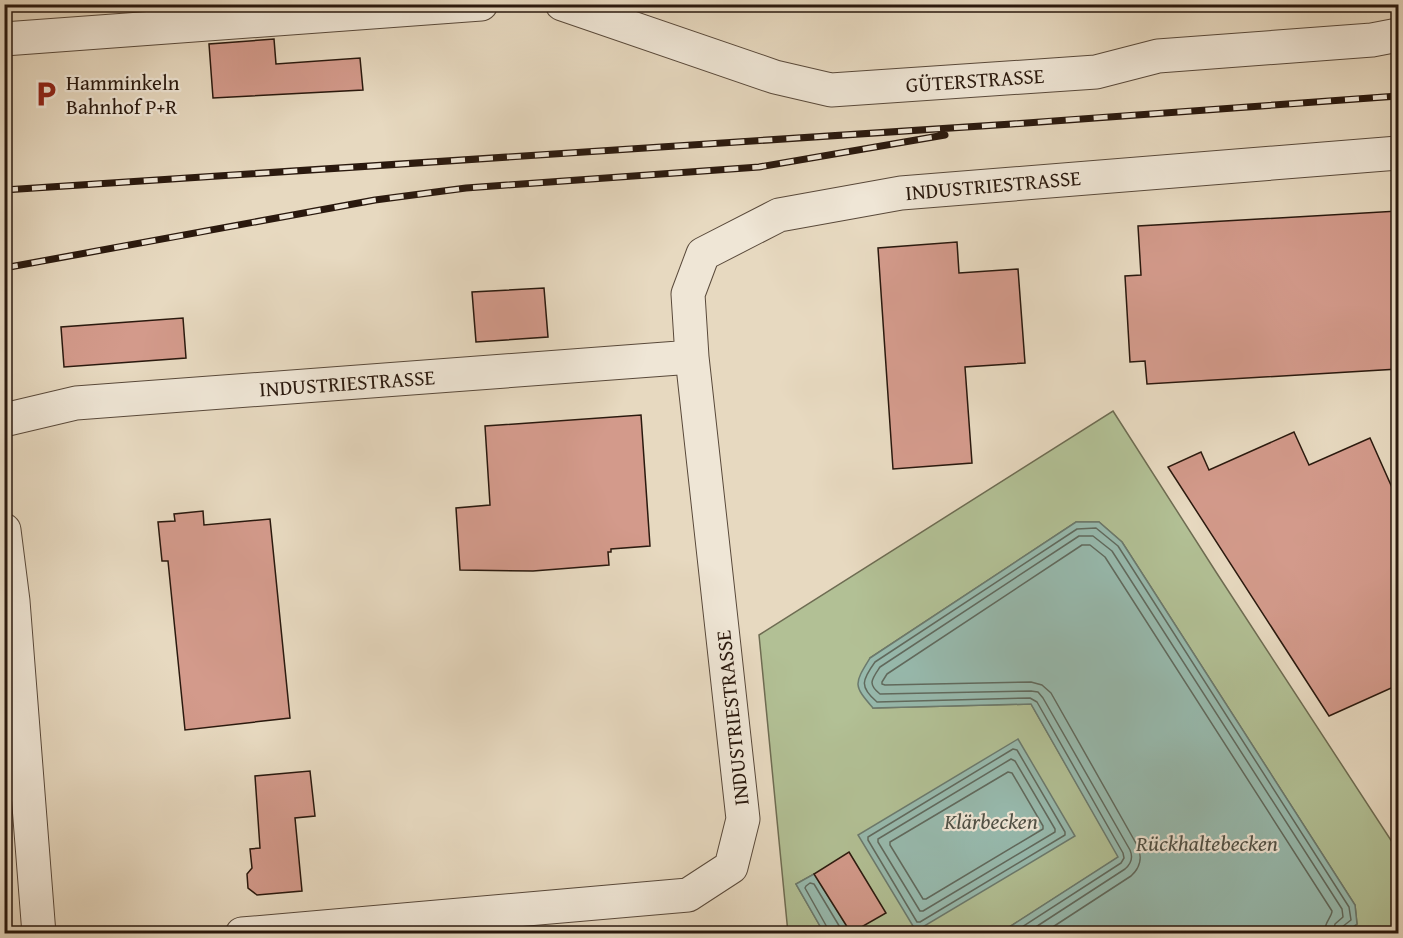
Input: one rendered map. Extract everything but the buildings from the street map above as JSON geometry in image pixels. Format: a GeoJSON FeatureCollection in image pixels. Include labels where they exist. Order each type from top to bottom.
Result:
{"type":"FeatureCollection","features":[{"type":"Feature","properties":{"kind":"street"},"geometry":{"type":"LineString","coordinates":[[4,39],[480,4]]}},
{"type":"Feature","properties":{"kind":"street","name":"GÜTERSTRASSE"},"geometry":{"type":"LineString","coordinates":[[562,4],[775,76],[831,90],[1096,72],[1158,56],[1372,40],[1398,35]]}},
{"type":"Feature","properties":{"kind":"street","name":"INDUSTRIESTRASSE"},"geometry":{"type":"LineString","coordinates":[[242,933],[688,895],[731,867],[743,819],[692,357],[688,294],[703,254],[779,215],[901,193],[1398,153]]}},
{"type":"Feature","properties":{"kind":"street","name":"INDUSTRIESTRASSE"},"geometry":{"type":"LineString","coordinates":[[4,420],[76,404],[692,357]]}},
{"type":"Feature","properties":{"kind":"street"},"geometry":{"type":"LineString","coordinates":[[4,530],[13,601],[39,933]]}},
{"type":"Feature","properties":{"kind":"green space"},"geometry":{"type":"Polygon","coordinates":[[[1113,411],[1398,851],[1398,933],[1343,933],[1357,924],[1355,905],[1122,542],[1099,522],[1076,522],[870,658],[873,708],[1031,704],[1119,857],[1000,933],[851,933],[814,874],[796,884],[824,933],[788,933],[759,635],[1113,411]]]}},
{"type":"Feature","properties":{"kind":"water","name":"Rückhaltebecken"},"geometry":{"type":"Polygon","coordinates":[[[1076,522],[1099,522],[1122,542],[1355,905],[1357,924],[1343,934],[1000,933],[1118,857],[1031,704],[873,708],[862,694],[858,684],[870,658],[1076,522]]]}},
{"type":"Feature","properties":{"kind":"water","name":"Klärbecken"},"geometry":{"type":"Polygon","coordinates":[[[1018,739],[1075,836],[916,931],[858,835],[1018,739]]]}},
{"type":"Feature","properties":{"kind":"water"},"geometry":{"type":"Polygon","coordinates":[[[814,874],[851,933],[824,933],[796,884],[814,874]]]}},
{"type":"Feature","properties":{"kind":"railway"},"geometry":{"type":"LineString","coordinates":[[4,190],[1012,124],[1398,96]]}},
{"type":"Feature","properties":{"kind":"railway"},"geometry":{"type":"LineString","coordinates":[[4,268],[375,200],[466,188],[759,167],[945,135]]}},
{"type":"Feature","properties":{"kind":"place","name":"Hamminkeln Bahnhof P+R"},"geometry":{"type":"Point","coordinates":[46,94]}}]}
